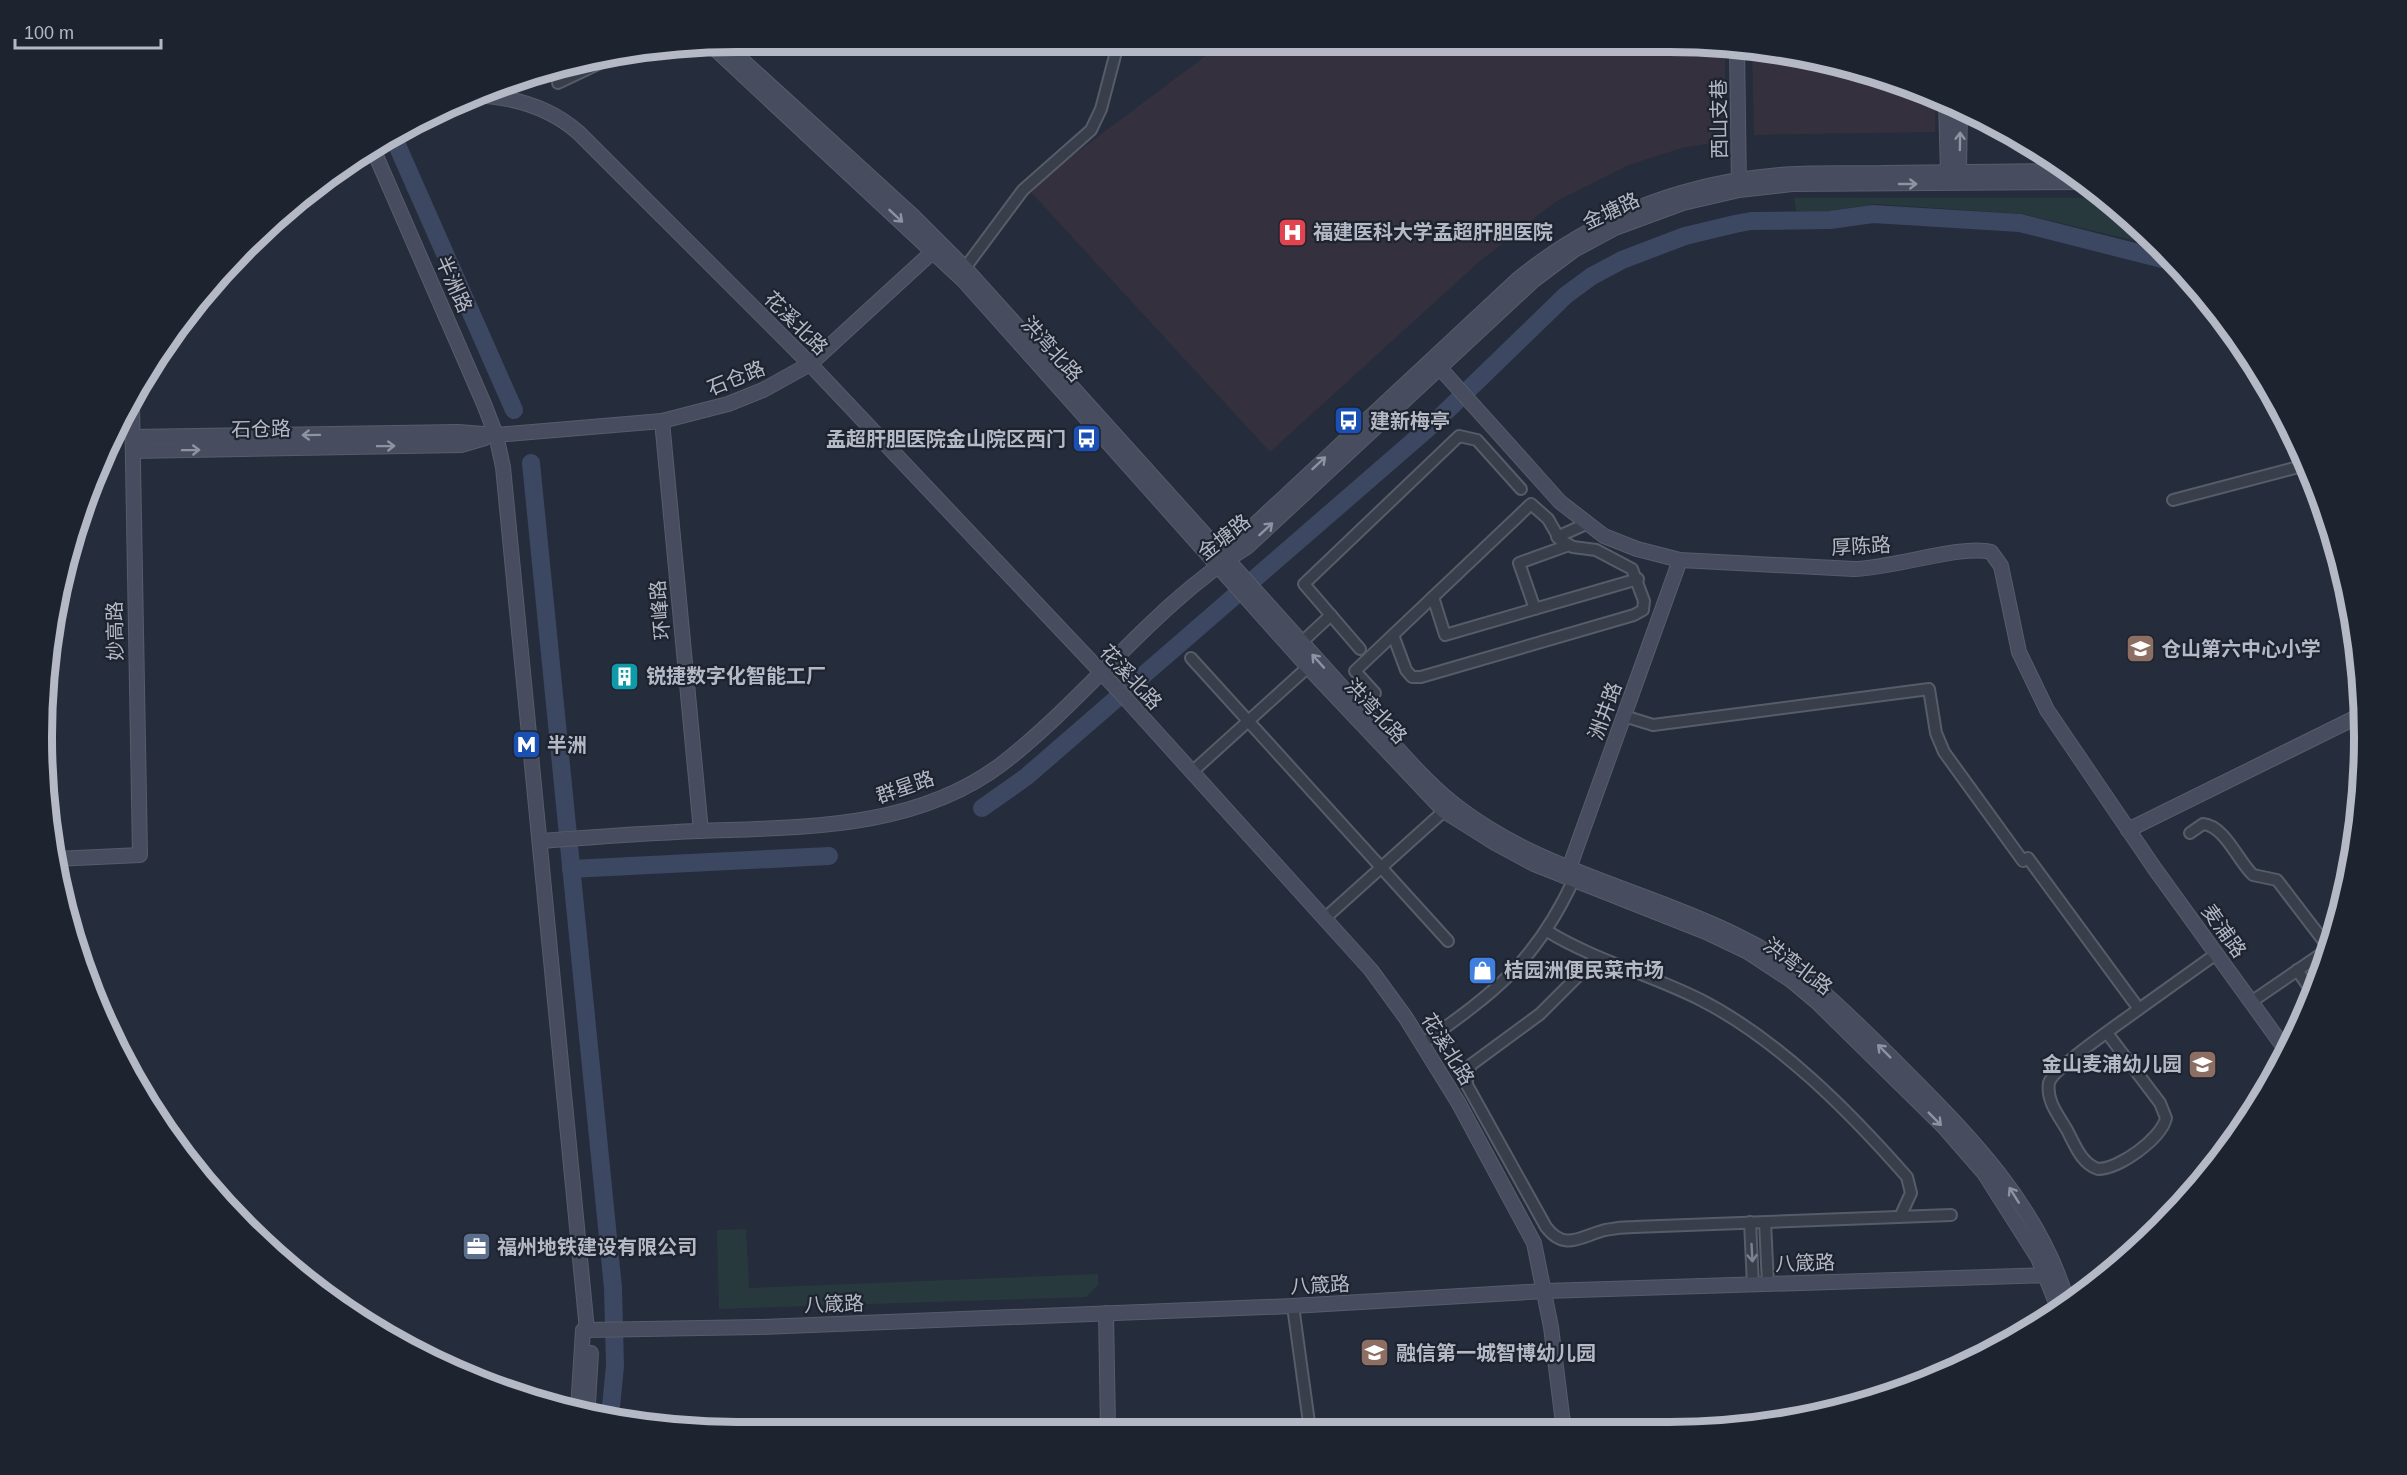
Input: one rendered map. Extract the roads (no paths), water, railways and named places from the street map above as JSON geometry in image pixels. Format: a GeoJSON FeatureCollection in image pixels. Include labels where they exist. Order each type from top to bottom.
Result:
{"type":"FeatureCollection","features":[{"type":"Feature","properties":{"kind":"street","name":"洪湾北路"},"geometry":{"type":"LineString","coordinates":[[733,52],[938,247],[964,281],[1221,560]]}},
{"type":"Feature","properties":{"kind":"street"},"geometry":{"type":"LineString","coordinates":[[965,268],[1023,190],[1091,130],[1101,109],[1116,52]]}},
{"type":"Feature","properties":{"kind":"street","name":"洪湾北路"},"geometry":{"type":"LineString","coordinates":[[719,53],[938,247],[965,268],[1246,588],[1308,667],[1444,811],[1534,864],[1570,874],[1734,933],[1780,958],[1819,986],[1933,1099],[1996,1167],[2018,1200],[2064,1297]]}},
{"type":"Feature","properties":{"kind":"street","name":"西山支巷"},"geometry":{"type":"LineString","coordinates":[[1737,56],[1739,185]]}},
{"type":"Feature","properties":{"kind":"street"},"geometry":{"type":"LineString","coordinates":[[558,83],[584,70]]}},
{"type":"Feature","properties":{"kind":"street","name":"花溪北路"},"geometry":{"type":"LineString","coordinates":[[494,98],[518,101],[560,117],[570,125],[810,364],[1119,691],[1371,970],[1422,1044],[1529,1233],[1537,1252],[1545,1291],[1563,1422]]}},
{"type":"Feature","properties":{"kind":"street"},"geometry":{"type":"LineString","coordinates":[[1947,112],[1953,172]]}},
{"type":"Feature","properties":{"kind":"street"},"geometry":{"type":"LineString","coordinates":[[1953,172],[1959,117]]}},
{"type":"Feature","properties":{"kind":"street","name":"半洲路"},"geometry":{"type":"LineString","coordinates":[[376,156],[461,348],[496,435],[503,467],[592,1330]]}},
{"type":"Feature","properties":{"kind":"street","name":"金塘路"},"geometry":{"type":"LineString","coordinates":[[1203,577],[1499,296],[1544,259],[1581,234],[1621,214],[1673,195],[1739,185],[1782,175],[2054,171]]}},
{"type":"Feature","properties":{"kind":"street","name":"金塘路"},"geometry":{"type":"LineString","coordinates":[[1221,560],[1247,547],[1534,280],[1587,243],[1664,209],[1739,185],[2070,182]]}},
{"type":"Feature","properties":{"kind":"street","name":"石仓路"},"geometry":{"type":"LineString","coordinates":[[133,444],[462,445],[496,435],[662,421],[728,404],[763,390],[810,364],[938,247]]}},
{"type":"Feature","properties":{"kind":"street","name":"厚陈路"},"geometry":{"type":"LineString","coordinates":[[1438,368],[1547,489],[1586,524],[1621,543],[1680,560],[1865,569],[1975,550],[1991,552],[2001,566],[2014,635],[2036,691],[2128,830]]}},
{"type":"Feature","properties":{"kind":"street","name":"妙高路"},"geometry":{"type":"LineString","coordinates":[[64,859],[140,855],[137,820],[132,417]]}},
{"type":"Feature","properties":{"kind":"street","name":"环峰路"},"geometry":{"type":"LineString","coordinates":[[662,421],[701,831]]}},
{"type":"Feature","properties":{"kind":"street"},"geometry":{"type":"LineString","coordinates":[[1360,649],[1304,584],[1456,438],[1468,436],[1477,440],[1521,489]]}},
{"type":"Feature","properties":{"kind":"street"},"geometry":{"type":"LineString","coordinates":[[2173,500],[2298,467]]}},
{"type":"Feature","properties":{"kind":"street"},"geometry":{"type":"LineString","coordinates":[[1360,708],[1375,693],[1355,671],[1531,504],[1548,519],[1557,537],[1569,545],[1591,548],[1628,566],[1638,579],[1644,606],[1639,613],[1421,677],[1412,677],[1406,670],[1393,635]]}},
{"type":"Feature","properties":{"kind":"street"},"geometry":{"type":"LineString","coordinates":[[1557,537],[1586,524]]}},
{"type":"Feature","properties":{"kind":"street"},"geometry":{"type":"LineString","coordinates":[[1534,609],[1519,563],[1569,545]]}},
{"type":"Feature","properties":{"kind":"street","name":"洲井路"},"geometry":{"type":"LineString","coordinates":[[1570,874],[1680,560]]}},
{"type":"Feature","properties":{"kind":"street","name":"群星路"},"geometry":{"type":"LineString","coordinates":[[541,841],[852,823],[929,802],[1002,764],[1203,577]]}},
{"type":"Feature","properties":{"kind":"street"},"geometry":{"type":"LineString","coordinates":[[1433,597],[1444,635],[1638,579]]}},
{"type":"Feature","properties":{"kind":"street","name":"洪湾北路"},"geometry":{"type":"LineString","coordinates":[[1246,588],[1302,642],[1414,767],[1460,809],[1570,874]]}},
{"type":"Feature","properties":{"kind":"street"},"geometry":{"type":"LineString","coordinates":[[1302,642],[1331,615]]}},
{"type":"Feature","properties":{"kind":"street"},"geometry":{"type":"LineString","coordinates":[[1191,658],[1448,940]]}},
{"type":"Feature","properties":{"kind":"street"},"geometry":{"type":"LineString","coordinates":[[1192,772],[1308,667]]}},
{"type":"Feature","properties":{"kind":"street"},"geometry":{"type":"LineString","coordinates":[[1624,716],[1653,725],[1929,689],[1934,726],[1940,747],[2023,861],[2028,858],[2139,1009]]}},
{"type":"Feature","properties":{"kind":"street"},"geometry":{"type":"LineString","coordinates":[[2128,830],[2354,718]]}},
{"type":"Feature","properties":{"kind":"street"},"geometry":{"type":"LineString","coordinates":[[1324,919],[1444,811]]}},
{"type":"Feature","properties":{"kind":"street"},"geometry":{"type":"LineString","coordinates":[[2190,834],[2203,824],[2209,825],[2220,834],[2253,875],[2277,880],[2324,940]]}},
{"type":"Feature","properties":{"kind":"street","name":"麦浦路"},"geometry":{"type":"LineString","coordinates":[[2128,830],[2282,1044]]}},
{"type":"Feature","properties":{"kind":"street"},"geometry":{"type":"LineString","coordinates":[[1422,1044],[1495,990],[1530,955],[1547,931],[1570,874]]}},
{"type":"Feature","properties":{"kind":"street"},"geometry":{"type":"LineString","coordinates":[[1547,931],[1596,958],[1667,984],[1718,1009],[1747,1027],[1799,1069],[1907,1177],[1911,1193],[1900,1217]]}},
{"type":"Feature","properties":{"kind":"street"},"geometry":{"type":"LineString","coordinates":[[2107,1033],[2160,1103],[2166,1118],[2160,1132],[2121,1163],[2098,1169],[2084,1160],[2052,1105],[2049,1083],[2055,1073],[2107,1033],[2139,1009],[2216,954]]}},
{"type":"Feature","properties":{"kind":"street"},"geometry":{"type":"LineString","coordinates":[[2251,1002],[2319,955]]}},
{"type":"Feature","properties":{"kind":"street"},"geometry":{"type":"LineString","coordinates":[[1596,958],[1540,1014],[1469,1068],[1466,1076],[1467,1085],[1546,1227],[1560,1239],[1576,1241],[1605,1230],[1624,1227],[1950,1215]]}},
{"type":"Feature","properties":{"kind":"street"},"geometry":{"type":"LineString","coordinates":[[2297,970],[2308,985]]}},
{"type":"Feature","properties":{"kind":"street"},"geometry":{"type":"LineString","coordinates":[[1479,1142],[1494,1133]]}},
{"type":"Feature","properties":{"kind":"street"},"geometry":{"type":"LineString","coordinates":[[1486,1155],[1501,1147]]}},
{"type":"Feature","properties":{"kind":"street"},"geometry":{"type":"LineString","coordinates":[[1750,1222],[1754,1285]]}},
{"type":"Feature","properties":{"kind":"street"},"geometry":{"type":"LineString","coordinates":[[1765,1222],[1768,1284]]}},
{"type":"Feature","properties":{"kind":"street","name":"洪湾北路"},"geometry":{"type":"LineString","coordinates":[[2052,1275],[2057,1302]]}},
{"type":"Feature","properties":{"kind":"street","name":"八箴路"},"geometry":{"type":"LineString","coordinates":[[592,1330],[1293,1306],[1545,1291],[2052,1275]]}},
{"type":"Feature","properties":{"kind":"street"},"geometry":{"type":"LineString","coordinates":[[1293,1306],[1309,1422]]}},
{"type":"Feature","properties":{"kind":"street"},"geometry":{"type":"LineString","coordinates":[[1106,1313],[1108,1422]]}},
{"type":"Feature","properties":{"kind":"street"},"geometry":{"type":"LineString","coordinates":[[579,1403],[592,1330]]}},
{"type":"Feature","properties":{"kind":"street"},"geometry":{"type":"LineString","coordinates":[[587,1405],[592,1330]]}},
{"type":"Feature","properties":{"kind":"waterway"},"geometry":{"type":"LineString","coordinates":[[396,143],[514,410]]}},
{"type":"Feature","properties":{"kind":"waterway"},"geometry":{"type":"LineString","coordinates":[[982,808],[1026,777],[1433,424],[1566,295],[1592,276],[1622,260],[1685,236],[1751,221],[1830,220],[1873,214],[2020,223],[2159,258]]}},
{"type":"Feature","properties":{"kind":"waterway"},"geometry":{"type":"LineString","coordinates":[[531,463],[613,1288],[615,1366],[611,1410]]}},
{"type":"Feature","properties":{"kind":"waterway"},"geometry":{"type":"LineString","coordinates":[[571,869],[829,856]]}},
{"type":"Feature","properties":{"kind":"place","name":"福建医科大学孟超肝胆医院"},"geometry":{"type":"Point","coordinates":[1292,232]}},
{"type":"Feature","properties":{"kind":"place","name":"建新梅亭"},"geometry":{"type":"Point","coordinates":[1349,421]}},
{"type":"Feature","properties":{"kind":"place","name":"孟超肝胆医院金山院区西门"},"geometry":{"type":"Point","coordinates":[1087,439]}},
{"type":"Feature","properties":{"kind":"place","name":"仓山第六中心小学"},"geometry":{"type":"Point","coordinates":[2140,649]}},
{"type":"Feature","properties":{"kind":"place","name":"锐捷数字化智能工厂"},"geometry":{"type":"Point","coordinates":[625,676]}},
{"type":"Feature","properties":{"kind":"place","name":"半洲"},"geometry":{"type":"Point","coordinates":[526,745]}},
{"type":"Feature","properties":{"kind":"place","name":"桔园洲便民菜市场"},"geometry":{"type":"Point","coordinates":[1483,970]}},
{"type":"Feature","properties":{"kind":"place","name":"金山麦浦幼儿园"},"geometry":{"type":"Point","coordinates":[2203,1064]}},
{"type":"Feature","properties":{"kind":"place","name":"福州地铁建设有限公司"},"geometry":{"type":"Point","coordinates":[476,1247]}},
{"type":"Feature","properties":{"kind":"place","name":"融信第一城智博幼儿园"},"geometry":{"type":"Point","coordinates":[1375,1353]}}]}
